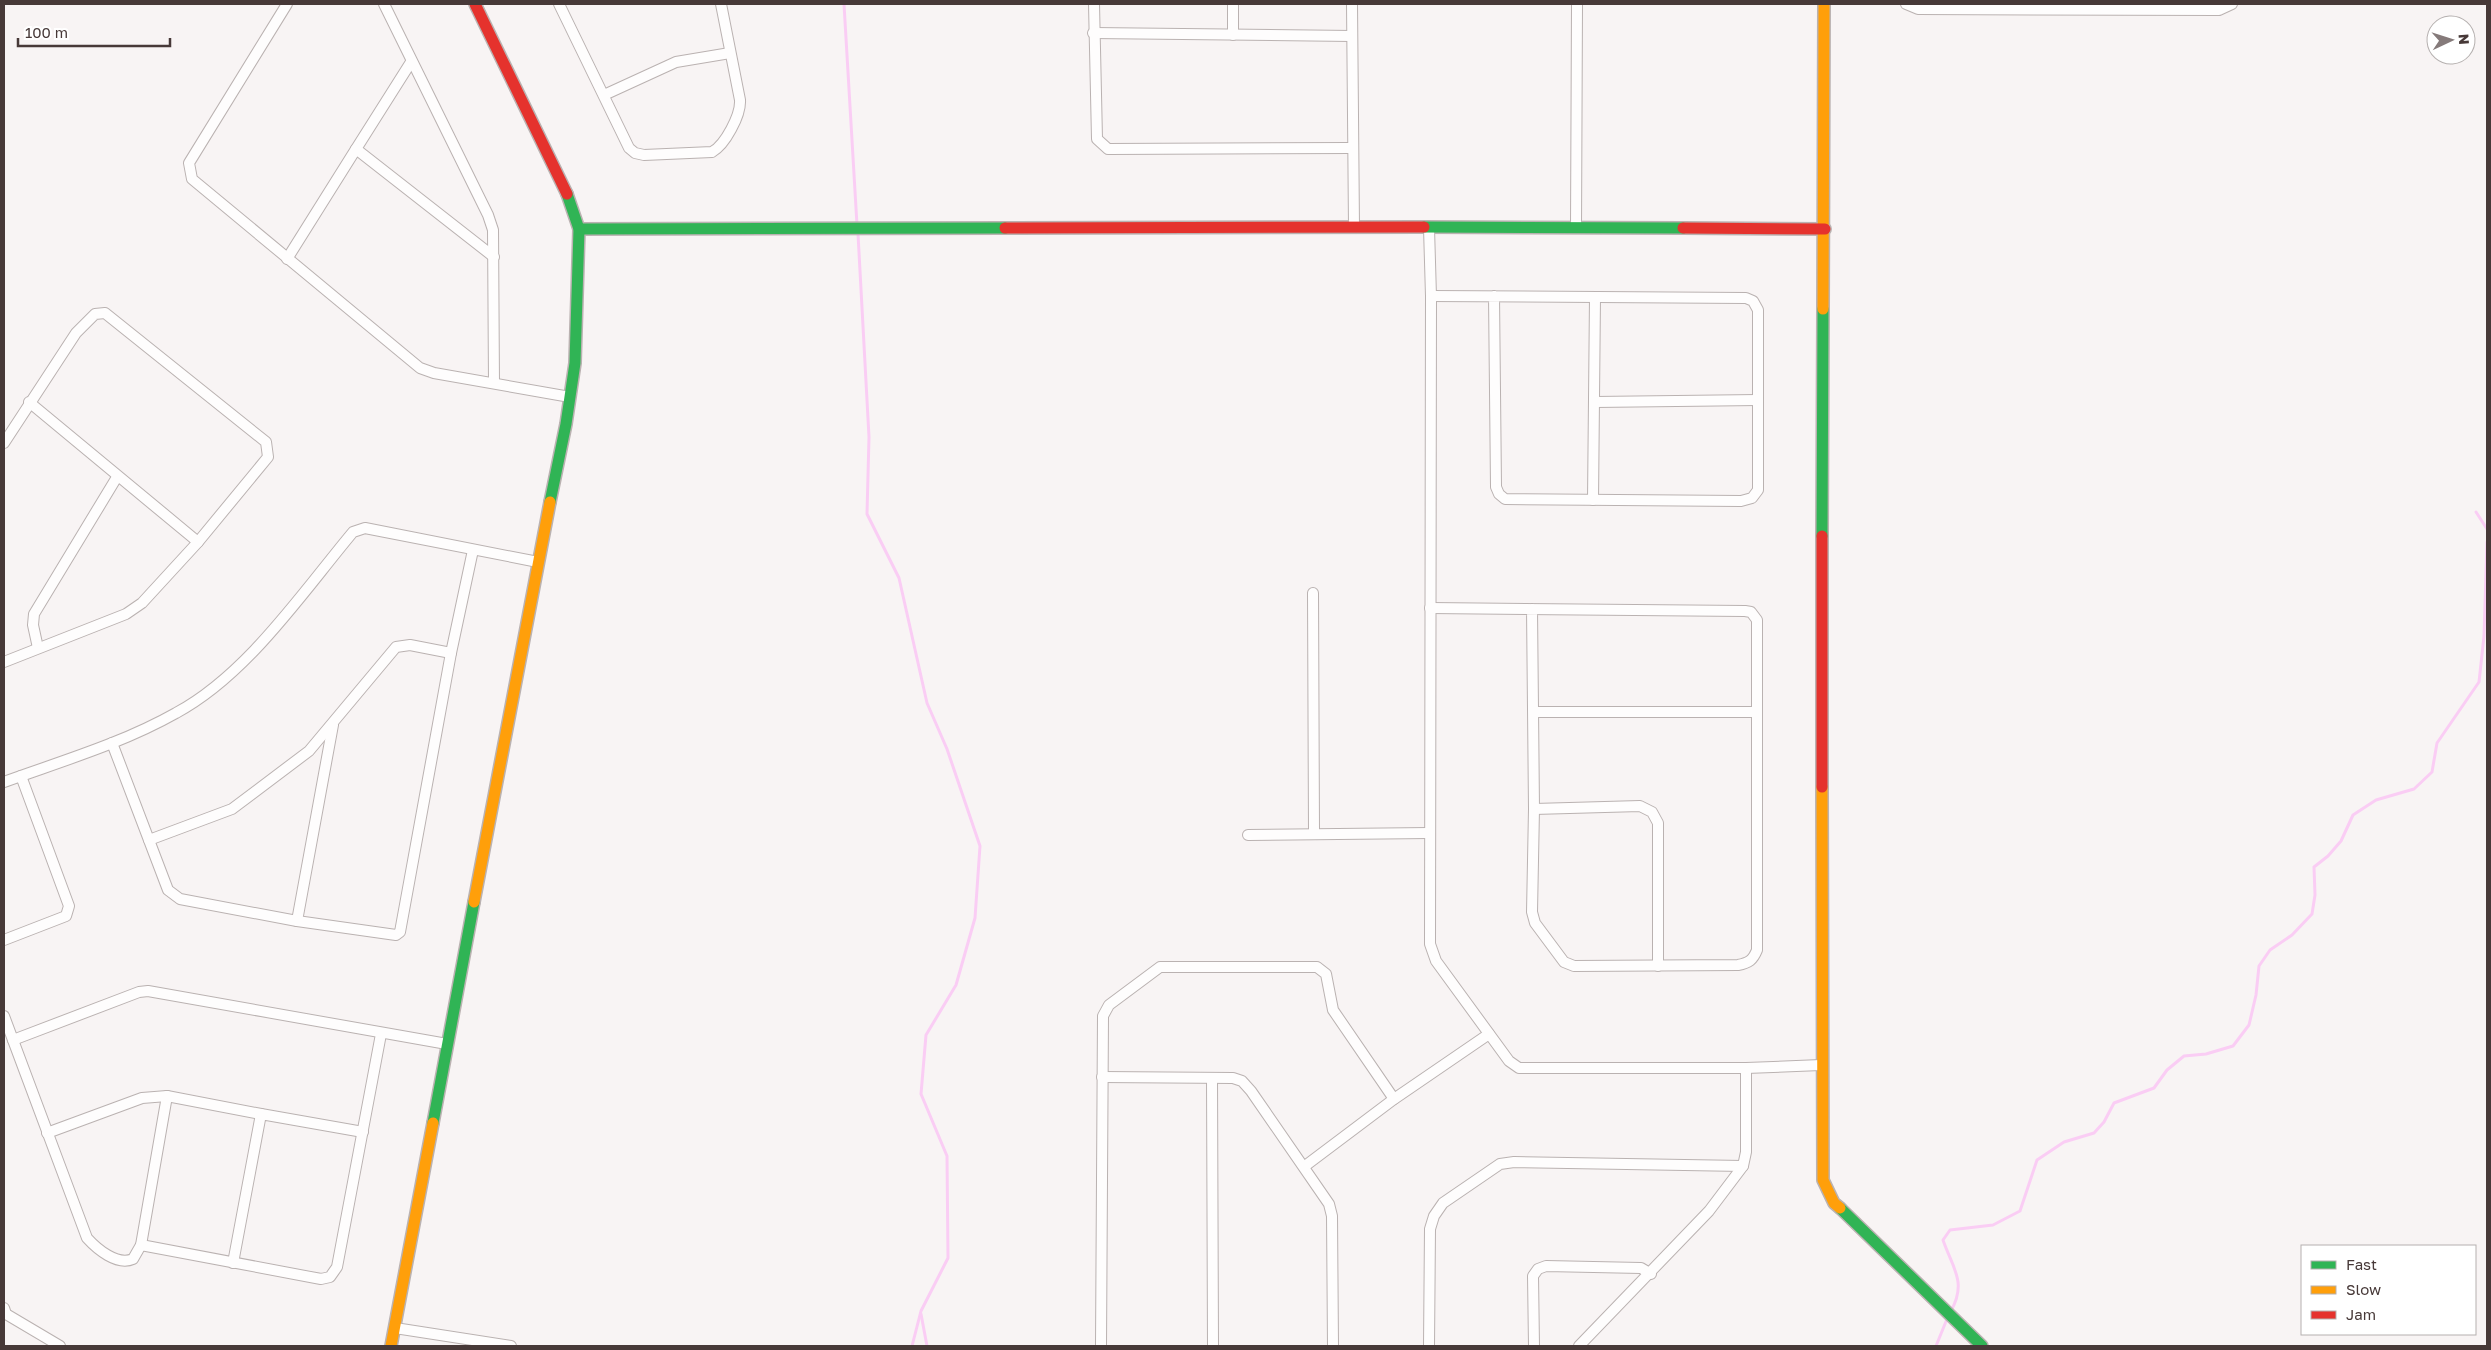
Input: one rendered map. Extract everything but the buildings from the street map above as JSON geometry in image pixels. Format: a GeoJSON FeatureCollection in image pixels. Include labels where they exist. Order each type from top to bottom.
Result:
{"type":"FeatureCollection","features":[{"type":"Feature","properties":{"kind":"street"},"geometry":{"type":"LineString","coordinates":[[287,4],[189,163],[189,172],[192,179],[420,368],[434,373],[570,397]]}},
{"type":"Feature","properties":{"kind":"street"},"geometry":{"type":"LineString","coordinates":[[384,4],[488,215],[493,230],[494,383]]}},
{"type":"Feature","properties":{"kind":"street"},"geometry":{"type":"LineString","coordinates":[[391,1346],[575,363],[579,229],[568,194],[476,4]]}},
{"type":"Feature","properties":{"kind":"street"},"geometry":{"type":"LineString","coordinates":[[562,5],[628,148],[636,153],[696,154],[719,149],[740,106],[721,4]]}},
{"type":"Feature","properties":{"kind":"street"},"geometry":{"type":"LineString","coordinates":[[1094,4],[1093,33],[1097,139],[1108,149],[1352,148]]}},
{"type":"Feature","properties":{"kind":"street"},"geometry":{"type":"LineString","coordinates":[[1233,4],[1233,35]]}},
{"type":"Feature","properties":{"kind":"street"},"geometry":{"type":"LineString","coordinates":[[1352,4],[1354,227]]}},
{"type":"Feature","properties":{"kind":"street"},"geometry":{"type":"LineString","coordinates":[[1576,226],[1577,4]]}},
{"type":"Feature","properties":{"kind":"street"},"geometry":{"type":"LineString","coordinates":[[1824,4],[1825,229],[1821,1065],[1823,1180],[1829,1196],[1982,1346]]}},
{"type":"Feature","properties":{"kind":"street"},"geometry":{"type":"LineString","coordinates":[[1906,4],[1918,9],[2000,6],[2219,10],[2232,4]]}},
{"type":"Feature","properties":{"kind":"street"},"geometry":{"type":"LineString","coordinates":[[1093,33],[1352,36]]}},
{"type":"Feature","properties":{"kind":"street"},"geometry":{"type":"LineString","coordinates":[[604,95],[676,62],[730,53]]}},
{"type":"Feature","properties":{"kind":"street"},"geometry":{"type":"LineString","coordinates":[[287,259],[411,62]]}},
{"type":"Feature","properties":{"kind":"street"},"geometry":{"type":"LineString","coordinates":[[356,149],[494,257]]}},
{"type":"Feature","properties":{"kind":"street"},"geometry":{"type":"LineString","coordinates":[[579,229],[1429,228],[1576,226],[1825,229]]}},
{"type":"Feature","properties":{"kind":"street"},"geometry":{"type":"LineString","coordinates":[[1429,228],[1431,296],[1430,833],[1432,952],[1508,1061],[1519,1068],[1746,1068],[1821,1065]]}},
{"type":"Feature","properties":{"kind":"street"},"geometry":{"type":"LineString","coordinates":[[1431,296],[1494,296],[1746,298],[1753,301],[1758,310],[1758,490],[1752,498],[1741,501],[1505,499],[1499,494],[1496,487],[1494,296]]}},
{"type":"Feature","properties":{"kind":"street"},"geometry":{"type":"LineString","coordinates":[[1593,500],[1595,297]]}},
{"type":"Feature","properties":{"kind":"street"},"geometry":{"type":"LineString","coordinates":[[4,443],[29,402],[76,333],[95,314],[105,313],[266,442],[268,457],[198,542],[142,603],[126,614],[4,662]]}},
{"type":"Feature","properties":{"kind":"street"},"geometry":{"type":"LineString","coordinates":[[1595,402],[1758,400]]}},
{"type":"Feature","properties":{"kind":"street"},"geometry":{"type":"LineString","coordinates":[[29,402],[117,477],[198,542]]}},
{"type":"Feature","properties":{"kind":"street"},"geometry":{"type":"LineString","coordinates":[[38,648],[33,625],[34,614],[117,477]]}},
{"type":"Feature","properties":{"kind":"street"},"geometry":{"type":"LineString","coordinates":[[4,782],[112,743],[177,713],[203,695],[244,661],[258,646],[353,532],[365,528],[538,562]]}},
{"type":"Feature","properties":{"kind":"street"},"geometry":{"type":"LineString","coordinates":[[112,743],[168,890],[180,899],[297,921],[392,935],[400,932],[451,653],[473,550]]}},
{"type":"Feature","properties":{"kind":"street"},"geometry":{"type":"LineString","coordinates":[[1313,593],[1314,833]]}},
{"type":"Feature","properties":{"kind":"street"},"geometry":{"type":"LineString","coordinates":[[1430,608],[1745,610],[1751,612],[1756,620],[1757,950],[1754,958],[1747,963],[1738,965],[1574,966],[1564,962],[1535,923],[1532,912],[1534,809],[1532,609]]}},
{"type":"Feature","properties":{"kind":"street"},"geometry":{"type":"LineString","coordinates":[[149,840],[236,806],[309,751],[396,647],[410,645],[451,653]]}},
{"type":"Feature","properties":{"kind":"street"},"geometry":{"type":"LineString","coordinates":[[1534,712],[1756,712]]}},
{"type":"Feature","properties":{"kind":"street"},"geometry":{"type":"LineString","coordinates":[[297,921],[334,721]]}},
{"type":"Feature","properties":{"kind":"street"},"geometry":{"type":"LineString","coordinates":[[4,940],[66,916],[69,912],[69,906],[21,776]]}},
{"type":"Feature","properties":{"kind":"street"},"geometry":{"type":"LineString","coordinates":[[1534,809],[1640,806],[1652,812],[1658,823],[1658,966]]}},
{"type":"Feature","properties":{"kind":"street"},"geometry":{"type":"LineString","coordinates":[[1248,835],[1430,833]]}},
{"type":"Feature","properties":{"kind":"street"},"geometry":{"type":"LineString","coordinates":[[1101,1346],[1103,1016],[1109,1005],[1152,972],[1169,966],[1317,967],[1326,974],[1333,1010],[1394,1099]]}},
{"type":"Feature","properties":{"kind":"street"},"geometry":{"type":"LineString","coordinates":[[13,1040],[140,992],[148,991],[381,1034],[447,1044]]}},
{"type":"Feature","properties":{"kind":"street"},"geometry":{"type":"LineString","coordinates":[[4,1016],[87,1238],[106,1253],[120,1260],[133,1259],[140,1245],[167,1096]]}},
{"type":"Feature","properties":{"kind":"street"},"geometry":{"type":"LineString","coordinates":[[140,1245],[321,1279],[330,1277],[337,1267],[381,1034]]}},
{"type":"Feature","properties":{"kind":"street"},"geometry":{"type":"LineString","coordinates":[[1305,1166],[1394,1099],[1489,1034]]}},
{"type":"Feature","properties":{"kind":"street"},"geometry":{"type":"LineString","coordinates":[[1579,1346],[1651,1274],[1709,1211],[1743,1166],[1746,1152],[1746,1068]]}},
{"type":"Feature","properties":{"kind":"street"},"geometry":{"type":"LineString","coordinates":[[1102,1077],[1233,1078],[1242,1081],[1305,1166],[1329,1204],[1332,1216],[1333,1346]]}},
{"type":"Feature","properties":{"kind":"street"},"geometry":{"type":"LineString","coordinates":[[1212,1078],[1213,1346]]}},
{"type":"Feature","properties":{"kind":"street"},"geometry":{"type":"LineString","coordinates":[[47,1133],[142,1098],[167,1096],[363,1132]]}},
{"type":"Feature","properties":{"kind":"street"},"geometry":{"type":"LineString","coordinates":[[233,1263],[261,1114]]}},
{"type":"Feature","properties":{"kind":"street"},"geometry":{"type":"LineString","coordinates":[[1429,1346],[1430,1228],[1434,1216],[1443,1203],[1500,1164],[1514,1162],[1743,1166]]}},
{"type":"Feature","properties":{"kind":"street"},"geometry":{"type":"LineString","coordinates":[[1534,1346],[1533,1276],[1538,1270],[1546,1266],[1641,1268],[1651,1274]]}},
{"type":"Feature","properties":{"kind":"street"},"geometry":{"type":"LineString","coordinates":[[4,1313],[60,1346]]}},
{"type":"Feature","properties":{"kind":"street"},"geometry":{"type":"LineString","coordinates":[[394,1328],[511,1346]]}},
{"type":"Feature","properties":{"kind":"waterway"},"geometry":{"type":"LineString","coordinates":[[844,4],[857,225]]}},
{"type":"Feature","properties":{"kind":"waterway"},"geometry":{"type":"LineString","coordinates":[[858,234],[869,437],[867,514],[899,578],[927,703],[947,749],[980,846],[975,918],[956,985],[926,1035],[921,1094],[947,1156],[948,1258],[921,1311],[912,1346]]}},
{"type":"Feature","properties":{"kind":"waterway"},"geometry":{"type":"LineString","coordinates":[[2476,512],[2487,529]]}},
{"type":"Feature","properties":{"kind":"waterway"},"geometry":{"type":"LineString","coordinates":[[1951,1311],[1956,1301],[1958,1283],[1943,1240],[1950,1230],[1993,1225],[2020,1211],[2037,1160],[2064,1142],[2094,1133],[2104,1122],[2114,1103],[2154,1088],[2167,1070],[2184,1056],[2206,1054],[2233,1046],[2249,1025],[2256,995],[2259,966],[2270,950],[2292,935],[2312,914],[2315,895],[2314,867],[2328,856],[2341,841],[2353,815],[2376,800],[2414,789],[2432,772],[2437,743],[2479,682],[2484,636],[2487,542]]}},
{"type":"Feature","properties":{"kind":"waterway"},"geometry":{"type":"LineString","coordinates":[[921,1314],[927,1346]]}},
{"type":"Feature","properties":{"kind":"waterway"},"geometry":{"type":"LineString","coordinates":[[1936,1346],[1947,1319]]}},
{"type":"Feature","properties":{"kind":"traffic: fast"},"geometry":{"type":"LineString","coordinates":[[550,502],[566,424],[575,363],[579,229],[567,194]]}},
{"type":"Feature","properties":{"kind":"traffic: fast"},"geometry":{"type":"LineString","coordinates":[[1424,227],[1683,228]]}},
{"type":"Feature","properties":{"kind":"traffic: fast"},"geometry":{"type":"LineString","coordinates":[[579,229],[1005,228]]}},
{"type":"Feature","properties":{"kind":"traffic: fast"},"geometry":{"type":"LineString","coordinates":[[1822,536],[1823,309]]}},
{"type":"Feature","properties":{"kind":"traffic: fast"},"geometry":{"type":"LineString","coordinates":[[433,1123],[474,902]]}},
{"type":"Feature","properties":{"kind":"traffic: fast"},"geometry":{"type":"LineString","coordinates":[[1840,1208],[1982,1346]]}},
{"type":"Feature","properties":{"kind":"traffic: slow"},"geometry":{"type":"LineString","coordinates":[[1823,309],[1824,4]]}},
{"type":"Feature","properties":{"kind":"traffic: slow"},"geometry":{"type":"LineString","coordinates":[[474,902],[550,502]]}},
{"type":"Feature","properties":{"kind":"traffic: slow"},"geometry":{"type":"LineString","coordinates":[[1822,787],[1823,1180],[1834,1203],[1840,1208]]}},
{"type":"Feature","properties":{"kind":"traffic: slow"},"geometry":{"type":"LineString","coordinates":[[391,1346],[433,1123]]}},
{"type":"Feature","properties":{"kind":"traffic: jam"},"geometry":{"type":"LineString","coordinates":[[475,4],[567,194]]}},
{"type":"Feature","properties":{"kind":"traffic: jam"},"geometry":{"type":"LineString","coordinates":[[1005,228],[1424,227]]}},
{"type":"Feature","properties":{"kind":"traffic: jam"},"geometry":{"type":"LineString","coordinates":[[1683,228],[1825,229]]}},
{"type":"Feature","properties":{"kind":"traffic: jam"},"geometry":{"type":"LineString","coordinates":[[1822,536],[1822,787]]}}]}
